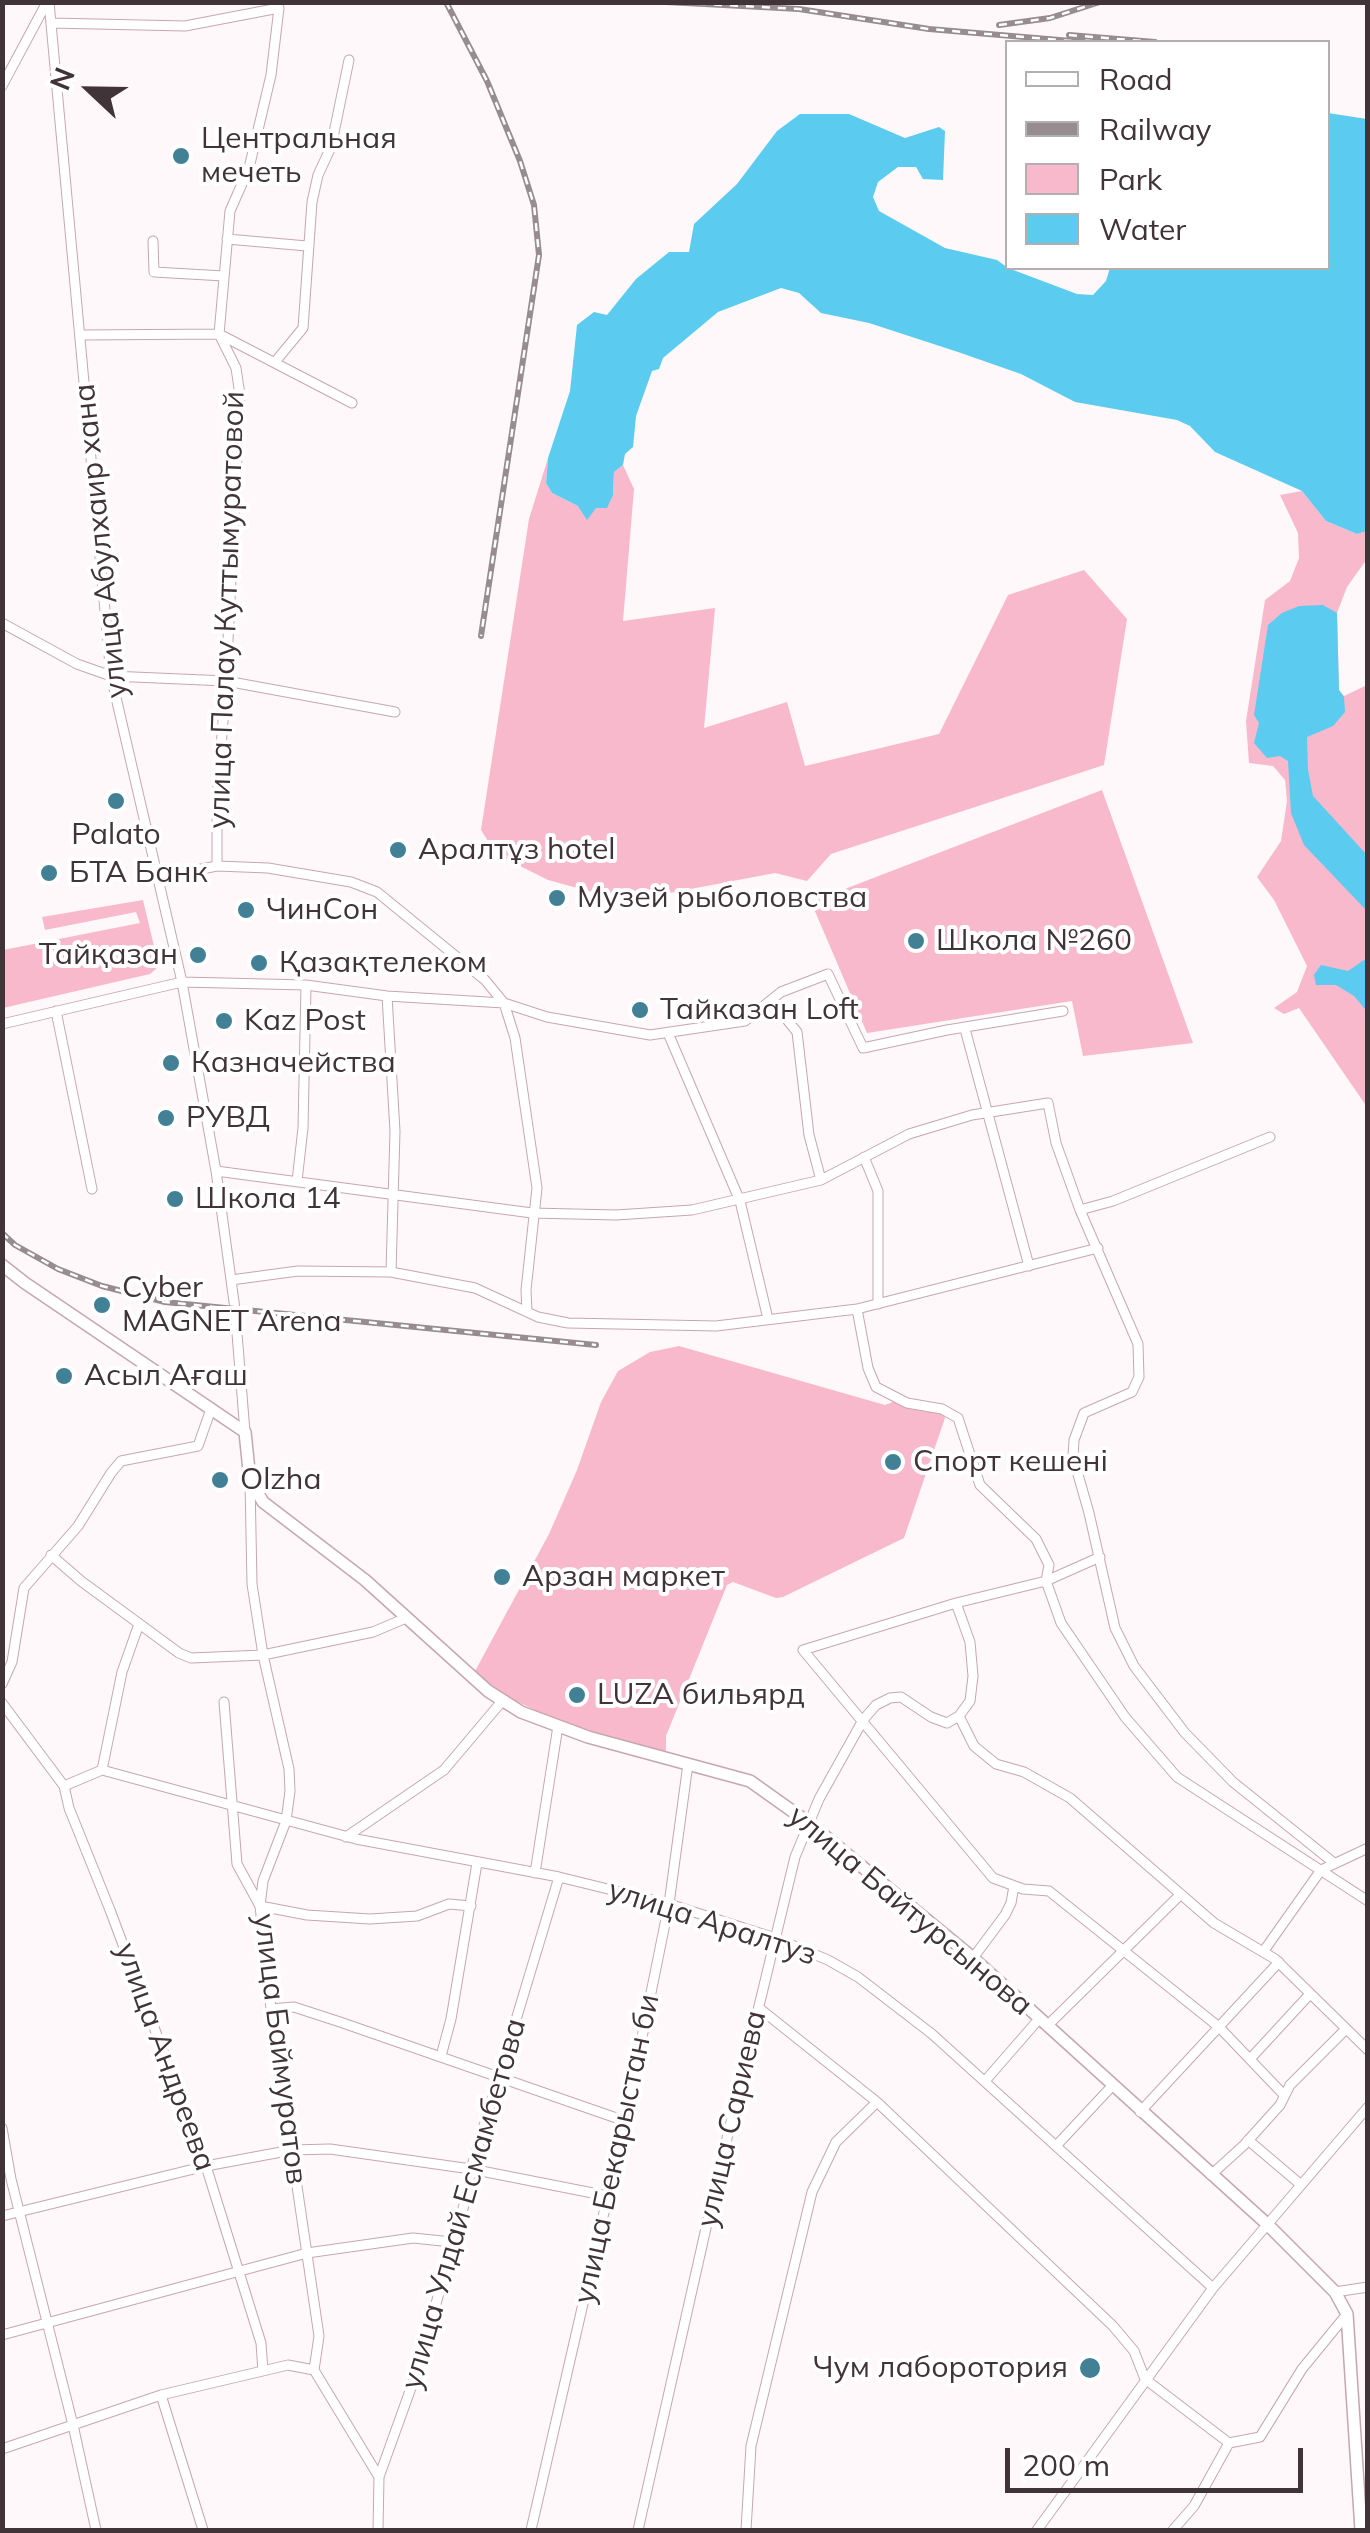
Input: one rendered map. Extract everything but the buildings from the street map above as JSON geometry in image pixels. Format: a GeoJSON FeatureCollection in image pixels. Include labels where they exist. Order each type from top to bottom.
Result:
{"type":"FeatureCollection","features":[{"type":"Feature","properties":{"kind":"street","name":"улица Абулхаир хана"},"geometry":{"type":"LineString","coordinates":[[48,2],[82,335],[110,676],[182,982],[216,1172],[235,1309]]}},
{"type":"Feature","properties":{"kind":"street"},"geometry":{"type":"LineString","coordinates":[[2,86],[48,2]]}},
{"type":"Feature","properties":{"kind":"street"},"geometry":{"type":"LineString","coordinates":[[52,23],[185,26],[280,5]]}},
{"type":"Feature","properties":{"kind":"street","name":"улица Палау Куттымуратовой"},"geometry":{"type":"LineString","coordinates":[[217,866],[217,801],[240,395],[236,368],[219,334],[230,211],[244,183],[270,74],[280,5]]}},
{"type":"Feature","properties":{"kind":"street","name":"улица Палау Куттымуратовой"},"geometry":{"type":"LineString","coordinates":[[275,362],[303,328],[314,188],[331,147],[349,60]]}},
{"type":"Feature","properties":{"kind":"street"},"geometry":{"type":"LineString","coordinates":[[227,240],[308,246]]}},
{"type":"Feature","properties":{"kind":"street"},"geometry":{"type":"LineString","coordinates":[[153,241],[154,272],[224,276]]}},
{"type":"Feature","properties":{"kind":"street"},"geometry":{"type":"LineString","coordinates":[[82,335],[219,334],[352,403]]}},
{"type":"Feature","properties":{"kind":"street"},"geometry":{"type":"LineString","coordinates":[[2,623],[77,664],[110,676],[226,681],[395,712]]}},
{"type":"Feature","properties":{"kind":"street"},"geometry":{"type":"LineString","coordinates":[[156,878],[217,866],[326,876],[377,892],[485,980],[504,1004],[516,1038],[537,1188],[527,1312]]}},
{"type":"Feature","properties":{"kind":"street"},"geometry":{"type":"LineString","coordinates":[[2,1024],[182,982],[306,985],[387,996],[504,1004],[548,1017],[650,1035],[745,1022],[781,992],[828,974],[863,1048],[1063,1011]]}},
{"type":"Feature","properties":{"kind":"street"},"geometry":{"type":"LineString","coordinates":[[297,1181],[303,1128],[306,985]]}},
{"type":"Feature","properties":{"kind":"street"},"geometry":{"type":"LineString","coordinates":[[387,996],[395,1195],[391,1272]]}},
{"type":"Feature","properties":{"kind":"street"},"geometry":{"type":"LineString","coordinates":[[771,1000],[797,1032],[810,1135],[821,1180]]}},
{"type":"Feature","properties":{"kind":"street"},"geometry":{"type":"LineString","coordinates":[[56,1012],[92,1189]]}},
{"type":"Feature","properties":{"kind":"street"},"geometry":{"type":"LineString","coordinates":[[965,1028],[1028,1266]]}},
{"type":"Feature","properties":{"kind":"street"},"geometry":{"type":"LineString","coordinates":[[668,1032],[740,1201],[768,1320]]}},
{"type":"Feature","properties":{"kind":"street"},"geometry":{"type":"LineString","coordinates":[[216,1172],[532,1213],[616,1215],[692,1210],[821,1180],[909,1134],[986,1112],[1048,1103],[1056,1143],[1080,1210],[1138,1344],[1139,1370],[1132,1392],[1084,1414],[1074,1440],[1073,1457],[1115,1628],[1134,1666],[1185,1734],[1234,1782],[1334,1864]]}},
{"type":"Feature","properties":{"kind":"street"},"geometry":{"type":"LineString","coordinates":[[1080,1210],[1270,1137]]}},
{"type":"Feature","properties":{"kind":"street"},"geometry":{"type":"LineString","coordinates":[[864,1157],[878,1192],[878,1304]]}},
{"type":"Feature","properties":{"kind":"street"},"geometry":{"type":"LineString","coordinates":[[231,1280],[298,1271],[391,1272],[476,1288],[527,1312],[568,1323],[716,1326],[857,1309],[1098,1248]]}},
{"type":"Feature","properties":{"kind":"street"},"geometry":{"type":"LineString","coordinates":[[3,1266],[245,1432]]}},
{"type":"Feature","properties":{"kind":"street","name":"улица Баймуратов"},"geometry":{"type":"LineString","coordinates":[[235,1309],[250,1480],[252,1584],[289,1769],[286,1820],[263,1881],[260,1906],[271,2009],[319,2336],[314,2370]]}},
{"type":"Feature","properties":{"kind":"street"},"geometry":{"type":"LineString","coordinates":[[857,1309],[868,1368],[876,1387],[907,1403],[942,1410],[958,1418],[980,1484],[1044,1551],[1049,1565],[1046,1581],[1060,1623],[1125,1718],[1176,1777],[1368,1900]]}},
{"type":"Feature","properties":{"kind":"street"},"geometry":{"type":"LineString","coordinates":[[2,1684],[12,1662],[24,1588],[78,1526],[121,1461],[198,1446],[211,1409]]}},
{"type":"Feature","properties":{"kind":"street","name":"улица Байтурсынова"},"geometry":{"type":"LineString","coordinates":[[250,1480],[264,1502],[365,1580],[521,1712],[750,1781],[809,1823],[973,1958],[1267,2224],[1335,2292],[1348,2314],[1361,2530]]}},
{"type":"Feature","properties":{"kind":"street"},"geometry":{"type":"LineString","coordinates":[[51,1555],[139,1624],[192,1658],[264,1655],[373,1632],[406,1618]]}},
{"type":"Feature","properties":{"kind":"street"},"geometry":{"type":"LineString","coordinates":[[1100,1557],[1046,1581],[956,1603],[804,1650],[993,1878],[1014,1886],[1049,1891],[1219,2027],[1284,2095]]}},
{"type":"Feature","properties":{"kind":"street"},"geometry":{"type":"LineString","coordinates":[[862,1720],[876,1705],[902,1697],[947,1723],[959,1716],[970,1700],[974,1676],[970,1642],[956,1603]]}},
{"type":"Feature","properties":{"kind":"street"},"geometry":{"type":"LineString","coordinates":[[2,1704],[64,1786],[102,1770],[122,1672],[139,1624]]}},
{"type":"Feature","properties":{"kind":"street"},"geometry":{"type":"LineString","coordinates":[[346,1836],[444,1770],[503,1700]]}},
{"type":"Feature","properties":{"kind":"street"},"geometry":{"type":"LineString","coordinates":[[224,1702],[237,1864],[260,1906],[307,1915],[370,1919],[416,1916],[449,1904],[471,1906]]}},
{"type":"Feature","properties":{"kind":"street"},"geometry":{"type":"LineString","coordinates":[[959,1716],[974,1746],[996,1764],[1024,1772],[1070,1798],[1214,1922],[1278,1962],[1368,2050]]}},
{"type":"Feature","properties":{"kind":"street","name":"улица Сариева"},"geometry":{"type":"LineString","coordinates":[[638,2530],[795,1857],[862,1720]]}},
{"type":"Feature","properties":{"kind":"street"},"geometry":{"type":"LineString","coordinates":[[535,1873],[558,1726]]}},
{"type":"Feature","properties":{"kind":"street","name":"улица Бекарыстан би"},"geometry":{"type":"LineString","coordinates":[[530,2530],[625,2121],[669,1904],[688,1764]]}},
{"type":"Feature","properties":{"kind":"street","name":"улица Аралтуз"},"geometry":{"type":"LineString","coordinates":[[102,1770],[346,1836],[559,1877],[669,1904],[776,1938],[828,1960],[858,1976],[932,2034],[1213,2288]]}},
{"type":"Feature","properties":{"kind":"street","name":"улица Андреева"},"geometry":{"type":"LineString","coordinates":[[64,1786],[68,1808],[206,2166],[261,2343],[263,2371]]}},
{"type":"Feature","properties":{"kind":"street"},"geometry":{"type":"LineString","coordinates":[[1264,1952],[1321,1870],[1368,1848]]}},
{"type":"Feature","properties":{"kind":"street"},"geometry":{"type":"LineString","coordinates":[[441,2056],[451,2019],[477,1864]]}},
{"type":"Feature","properties":{"kind":"street","name":"улица Улдай Есмамбетова"},"geometry":{"type":"LineString","coordinates":[[378,2530],[379,2477],[416,2374],[471,2169],[559,1877]]}},
{"type":"Feature","properties":{"kind":"street"},"geometry":{"type":"LineString","coordinates":[[973,1958],[1011,1903],[1014,1886]]}},
{"type":"Feature","properties":{"kind":"street"},"geometry":{"type":"LineString","coordinates":[[985,2081],[1181,1894]]}},
{"type":"Feature","properties":{"kind":"street"},"geometry":{"type":"LineString","coordinates":[[1140,2112],[1278,1962]]}},
{"type":"Feature","properties":{"kind":"street"},"geometry":{"type":"LineString","coordinates":[[1250,2059],[1310,1994]]}},
{"type":"Feature","properties":{"kind":"street"},"geometry":{"type":"LineString","coordinates":[[271,2009],[294,2008],[500,2075],[625,2121]]}},
{"type":"Feature","properties":{"kind":"street"},"geometry":{"type":"LineString","coordinates":[[758,2008],[877,2102],[1114,2326],[1134,2350],[1145,2379],[1228,2443],[1260,2437],[1302,2369],[1348,2314]]}},
{"type":"Feature","properties":{"kind":"street"},"geometry":{"type":"LineString","coordinates":[[1211,2175],[1248,2140],[1290,2085],[1346,2029]]}},
{"type":"Feature","properties":{"kind":"street"},"geometry":{"type":"LineString","coordinates":[[1056,2146],[1112,2086]]}},
{"type":"Feature","properties":{"kind":"street"},"geometry":{"type":"LineString","coordinates":[[746,2530],[751,2446],[812,2192],[836,2142],[877,2102]]}},
{"type":"Feature","properties":{"kind":"street"},"geometry":{"type":"LineString","coordinates":[[1037,2530],[1213,2288],[1368,2107]]}},
{"type":"Feature","properties":{"kind":"street"},"geometry":{"type":"LineString","coordinates":[[2,2128],[96,2530]]}},
{"type":"Feature","properties":{"kind":"street"},"geometry":{"type":"LineString","coordinates":[[1248,2140],[1300,2184]]}},
{"type":"Feature","properties":{"kind":"street"},"geometry":{"type":"LineString","coordinates":[[2,2216],[206,2166],[292,2150],[330,2149],[471,2169],[608,2196]]}},
{"type":"Feature","properties":{"kind":"street"},"geometry":{"type":"LineString","coordinates":[[2,2335],[307,2253],[413,2238],[452,2242]]}},
{"type":"Feature","properties":{"kind":"street"},"geometry":{"type":"LineString","coordinates":[[1335,2292],[1368,2287]]}},
{"type":"Feature","properties":{"kind":"street"},"geometry":{"type":"LineString","coordinates":[[2,2449],[162,2396],[288,2366],[314,2370],[379,2477]]}},
{"type":"Feature","properties":{"kind":"street"},"geometry":{"type":"LineString","coordinates":[[162,2396],[203,2530]]}},
{"type":"Feature","properties":{"kind":"street"},"geometry":{"type":"LineString","coordinates":[[1174,2530],[1194,2506],[1228,2443]]}},
{"type":"Feature","properties":{"kind":"green space"},"geometry":{"type":"Polygon","coordinates":[[[548,458],[546,483],[552,493],[578,506],[596,508],[613,495],[614,472],[623,465],[634,489],[623,621],[715,608],[704,728],[787,702],[805,766],[939,734],[1008,595],[1084,570],[1127,619],[1104,765],[831,854],[807,881],[775,873],[659,895],[592,892],[548,880],[496,854],[481,830],[529,519],[548,458]]]}},
{"type":"Feature","properties":{"kind":"green space"},"geometry":{"type":"Polygon","coordinates":[[[1302,491],[1326,521],[1357,534],[1367,531],[1367,559],[1347,587],[1337,613],[1339,690],[1344,696],[1367,685],[1367,1107],[1299,1008],[1284,1014],[1274,1008],[1297,992],[1307,966],[1274,900],[1257,877],[1281,841],[1287,801],[1285,780],[1273,766],[1249,763],[1246,721],[1265,600],[1290,581],[1299,558],[1298,533],[1280,495],[1302,491]]]}},
{"type":"Feature","properties":{"kind":"green space"},"geometry":{"type":"Polygon","coordinates":[[[1102,790],[1193,1043],[1083,1056],[1072,1001],[867,1033],[811,902],[1102,790]]]}},
{"type":"Feature","properties":{"kind":"green space"},"geometry":{"type":"Polygon","coordinates":[[[143,900],[157,959],[156,969],[150,974],[3,1008],[3,950],[140,923],[136,912],[45,930],[42,917],[143,900]]]}},
{"type":"Feature","properties":{"kind":"green space"},"geometry":{"type":"Polygon","coordinates":[[[679,1346],[885,1405],[898,1400],[943,1413],[945,1418],[904,1538],[783,1597],[733,1582],[727,1585],[666,1736],[666,1753],[543,1714],[510,1698],[474,1673],[549,1534],[601,1402],[618,1371],[650,1352],[679,1346]]]}},
{"type":"Feature","properties":{"kind":"water"},"geometry":{"type":"Polygon","coordinates":[[[1330,113],[1367,119],[1367,531],[1357,534],[1326,521],[1302,491],[1215,452],[1190,426],[1177,420],[1075,402],[1021,374],[869,323],[821,313],[799,293],[781,288],[718,312],[663,358],[659,369],[652,371],[636,416],[633,447],[614,472],[613,495],[607,508],[596,508],[587,520],[578,506],[552,493],[546,483],[548,458],[570,391],[577,325],[594,312],[607,315],[636,279],[669,252],[689,252],[694,224],[737,184],[777,131],[800,114],[849,114],[905,138],[939,127],[945,131],[943,180],[923,179],[916,167],[898,167],[878,182],[873,197],[879,211],[945,248],[997,260],[1005,270],[1077,294],[1093,295],[1106,281],[1109,270],[1330,270],[1330,113]]]}},
{"type":"Feature","properties":{"kind":"water"},"geometry":{"type":"Polygon","coordinates":[[[1323,605],[1337,613],[1339,690],[1345,712],[1333,726],[1307,737],[1308,770],[1313,796],[1367,855],[1367,911],[1304,845],[1291,813],[1288,761],[1280,756],[1267,758],[1254,743],[1259,723],[1254,715],[1268,625],[1299,606],[1323,605]]]}},
{"type":"Feature","properties":{"kind":"water"},"geometry":{"type":"Polygon","coordinates":[[[1367,958],[1367,1024],[1365,1009],[1354,996],[1336,985],[1316,985],[1314,975],[1321,965],[1348,971],[1367,958]]]}},
{"type":"Feature","properties":{"kind":"railway"},"geometry":{"type":"LineString","coordinates":[[446,2],[487,81],[520,161],[534,205],[539,255],[481,636]]}},
{"type":"Feature","properties":{"kind":"railway"},"geometry":{"type":"LineString","coordinates":[[666,2],[799,9],[929,29],[1059,40]]}},
{"type":"Feature","properties":{"kind":"railway"},"geometry":{"type":"LineString","coordinates":[[999,25],[1050,18],[1100,2]]}},
{"type":"Feature","properties":{"kind":"railway"},"geometry":{"type":"LineString","coordinates":[[1069,35],[1130,40]]}},
{"type":"Feature","properties":{"kind":"railway"},"geometry":{"type":"LineString","coordinates":[[2,1233],[15,1245],[58,1269],[102,1286],[165,1302],[596,1345]]}},
{"type":"Feature","properties":{"kind":"place","name":"Центральная мечеть"},"geometry":{"type":"Point","coordinates":[181,156]}},
{"type":"Feature","properties":{"kind":"place","name":"Palato"},"geometry":{"type":"Point","coordinates":[116,801]}},
{"type":"Feature","properties":{"kind":"place","name":"Аралтұз hotel"},"geometry":{"type":"Point","coordinates":[398,850]}},
{"type":"Feature","properties":{"kind":"place","name":"БТА Банк"},"geometry":{"type":"Point","coordinates":[49,873]}},
{"type":"Feature","properties":{"kind":"place","name":"Музей рыболовства"},"geometry":{"type":"Point","coordinates":[557,898]}},
{"type":"Feature","properties":{"kind":"place","name":"ЧинСон"},"geometry":{"type":"Point","coordinates":[246,910]}},
{"type":"Feature","properties":{"kind":"place","name":"Школа №260"},"geometry":{"type":"Point","coordinates":[916,941]}},
{"type":"Feature","properties":{"kind":"place","name":"Тайқазан"},"geometry":{"type":"Point","coordinates":[198,955]}},
{"type":"Feature","properties":{"kind":"place","name":"Қазақтелеком"},"geometry":{"type":"Point","coordinates":[259,963]}},
{"type":"Feature","properties":{"kind":"place","name":"Тайказан Loft"},"geometry":{"type":"Point","coordinates":[640,1010]}},
{"type":"Feature","properties":{"kind":"place","name":"Kaz Post"},"geometry":{"type":"Point","coordinates":[224,1021]}},
{"type":"Feature","properties":{"kind":"place","name":"Казначейства"},"geometry":{"type":"Point","coordinates":[171,1063]}},
{"type":"Feature","properties":{"kind":"place","name":"РУВД"},"geometry":{"type":"Point","coordinates":[166,1118]}},
{"type":"Feature","properties":{"kind":"place","name":"Школа 14"},"geometry":{"type":"Point","coordinates":[175,1199]}},
{"type":"Feature","properties":{"kind":"place","name":"Cyber MAGNET Arena"},"geometry":{"type":"Point","coordinates":[102,1305]}},
{"type":"Feature","properties":{"kind":"place","name":"Асыл Ағаш"},"geometry":{"type":"Point","coordinates":[64,1376]}},
{"type":"Feature","properties":{"kind":"place","name":"Спорт кешені"},"geometry":{"type":"Point","coordinates":[893,1462]}},
{"type":"Feature","properties":{"kind":"place","name":"Olzha"},"geometry":{"type":"Point","coordinates":[220,1480]}},
{"type":"Feature","properties":{"kind":"place","name":"Арзан маркет"},"geometry":{"type":"Point","coordinates":[502,1577]}},
{"type":"Feature","properties":{"kind":"place","name":"LUZA бильярд"},"geometry":{"type":"Point","coordinates":[577,1695]}},
{"type":"Feature","properties":{"kind":"place","name":"Чум лаборотория"},"geometry":{"type":"Point","coordinates":[1090,2368]}}]}
